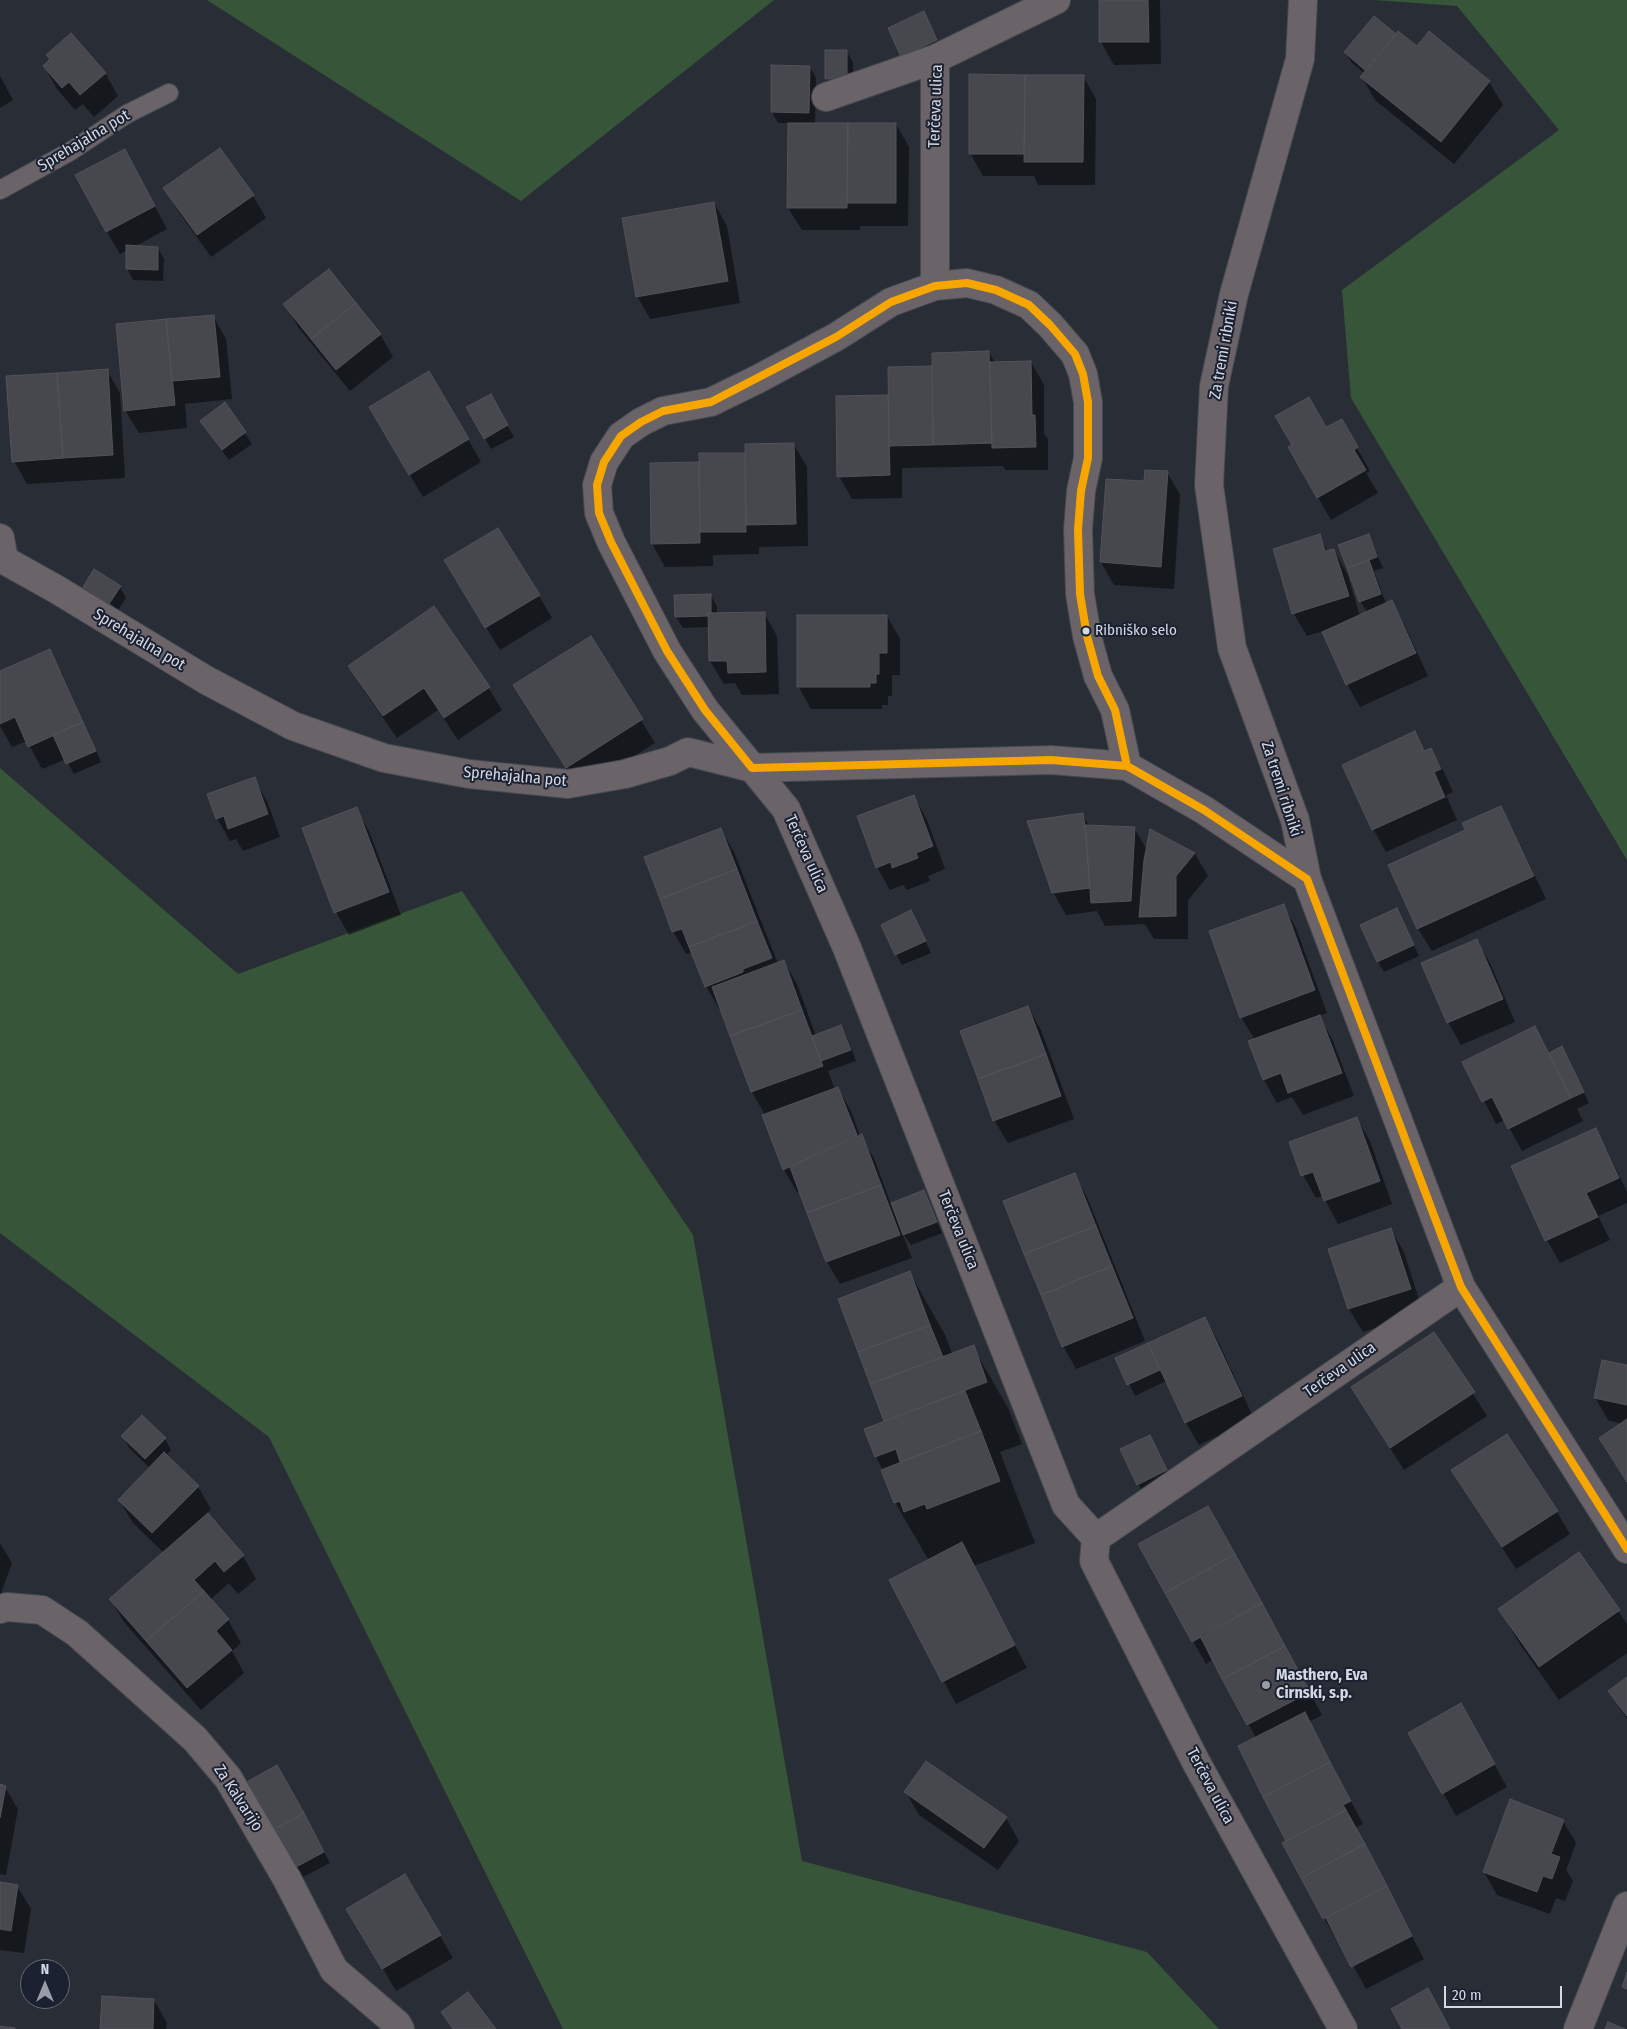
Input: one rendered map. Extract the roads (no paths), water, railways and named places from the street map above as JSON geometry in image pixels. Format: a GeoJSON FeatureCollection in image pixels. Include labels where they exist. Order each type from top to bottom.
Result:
{"type":"FeatureCollection","features":[{"type":"Feature","properties":{"kind":"street","name":"Terčeva ulica"},"geometry":{"type":"LineString","coordinates":[[935,286],[935,59],[1056,0]]}},
{"type":"Feature","properties":{"kind":"street","name":"Za tremi ribniki"},"geometry":{"type":"LineString","coordinates":[[1303,0],[1300,60],[1234,294],[1214,386],[1208,485],[1232,648],[1295,820],[1307,879],[1461,1286],[1627,1549]]}},
{"type":"Feature","properties":{"kind":"street"},"geometry":{"type":"LineString","coordinates":[[826,97],[935,59]]}},
{"type":"Feature","properties":{"kind":"street","name":"Terčeva ulica"},"geometry":{"type":"LineString","coordinates":[[1127,766],[1115,710],[1098,676],[1087,636],[1080,594],[1078,529],[1081,491],[1088,458],[1088,402],[1080,368],[1074,354],[1050,325],[1028,305],[996,290],[967,282],[935,286],[891,302],[836,338],[758,379],[710,402],[663,411],[641,422],[621,436],[604,462],[597,485],[599,513],[611,542],[667,651],[705,710],[786,809],[847,948],[1066,1505],[1096,1538],[1094,1560],[1196,1762],[1342,2029]]}},
{"type":"Feature","properties":{"kind":"street","name":"Sprehajalna pot"},"geometry":{"type":"LineString","coordinates":[[1,552],[56,589],[206,680],[293,726],[384,758],[469,774],[568,784],[625,774],[670,761],[688,752]]}},
{"type":"Feature","properties":{"kind":"street"},"geometry":{"type":"LineString","coordinates":[[705,710],[688,752],[752,768],[1051,760],[1127,766],[1204,810],[1307,879]]}},
{"type":"Feature","properties":{"kind":"street","name":"Terčeva ulica"},"geometry":{"type":"LineString","coordinates":[[1096,1538],[1461,1286]]}},
{"type":"Feature","properties":{"kind":"street","name":"Za Kalvarijo"},"geometry":{"type":"LineString","coordinates":[[0,1609],[7,1607],[42,1610],[77,1633],[196,1739],[228,1778],[288,1879],[334,1970],[397,2024],[400,2029]]}},
{"type":"Feature","properties":{"kind":"street"},"geometry":{"type":"LineString","coordinates":[[1578,2029],[1627,1906]]}},
{"type":"Feature","properties":{"kind":"lane","name":"Sprehajalna pot"},"geometry":{"type":"LineString","coordinates":[[0,190],[71,151],[127,114],[169,94]]}},
{"type":"Feature","properties":{"kind":"place","name":"Ribniško selo"},"geometry":{"type":"Point","coordinates":[1086,631]}},
{"type":"Feature","properties":{"kind":"place","name":"Masthero, Eva Cirnski, s.p."},"geometry":{"type":"Point","coordinates":[1266,1685]}}]}
